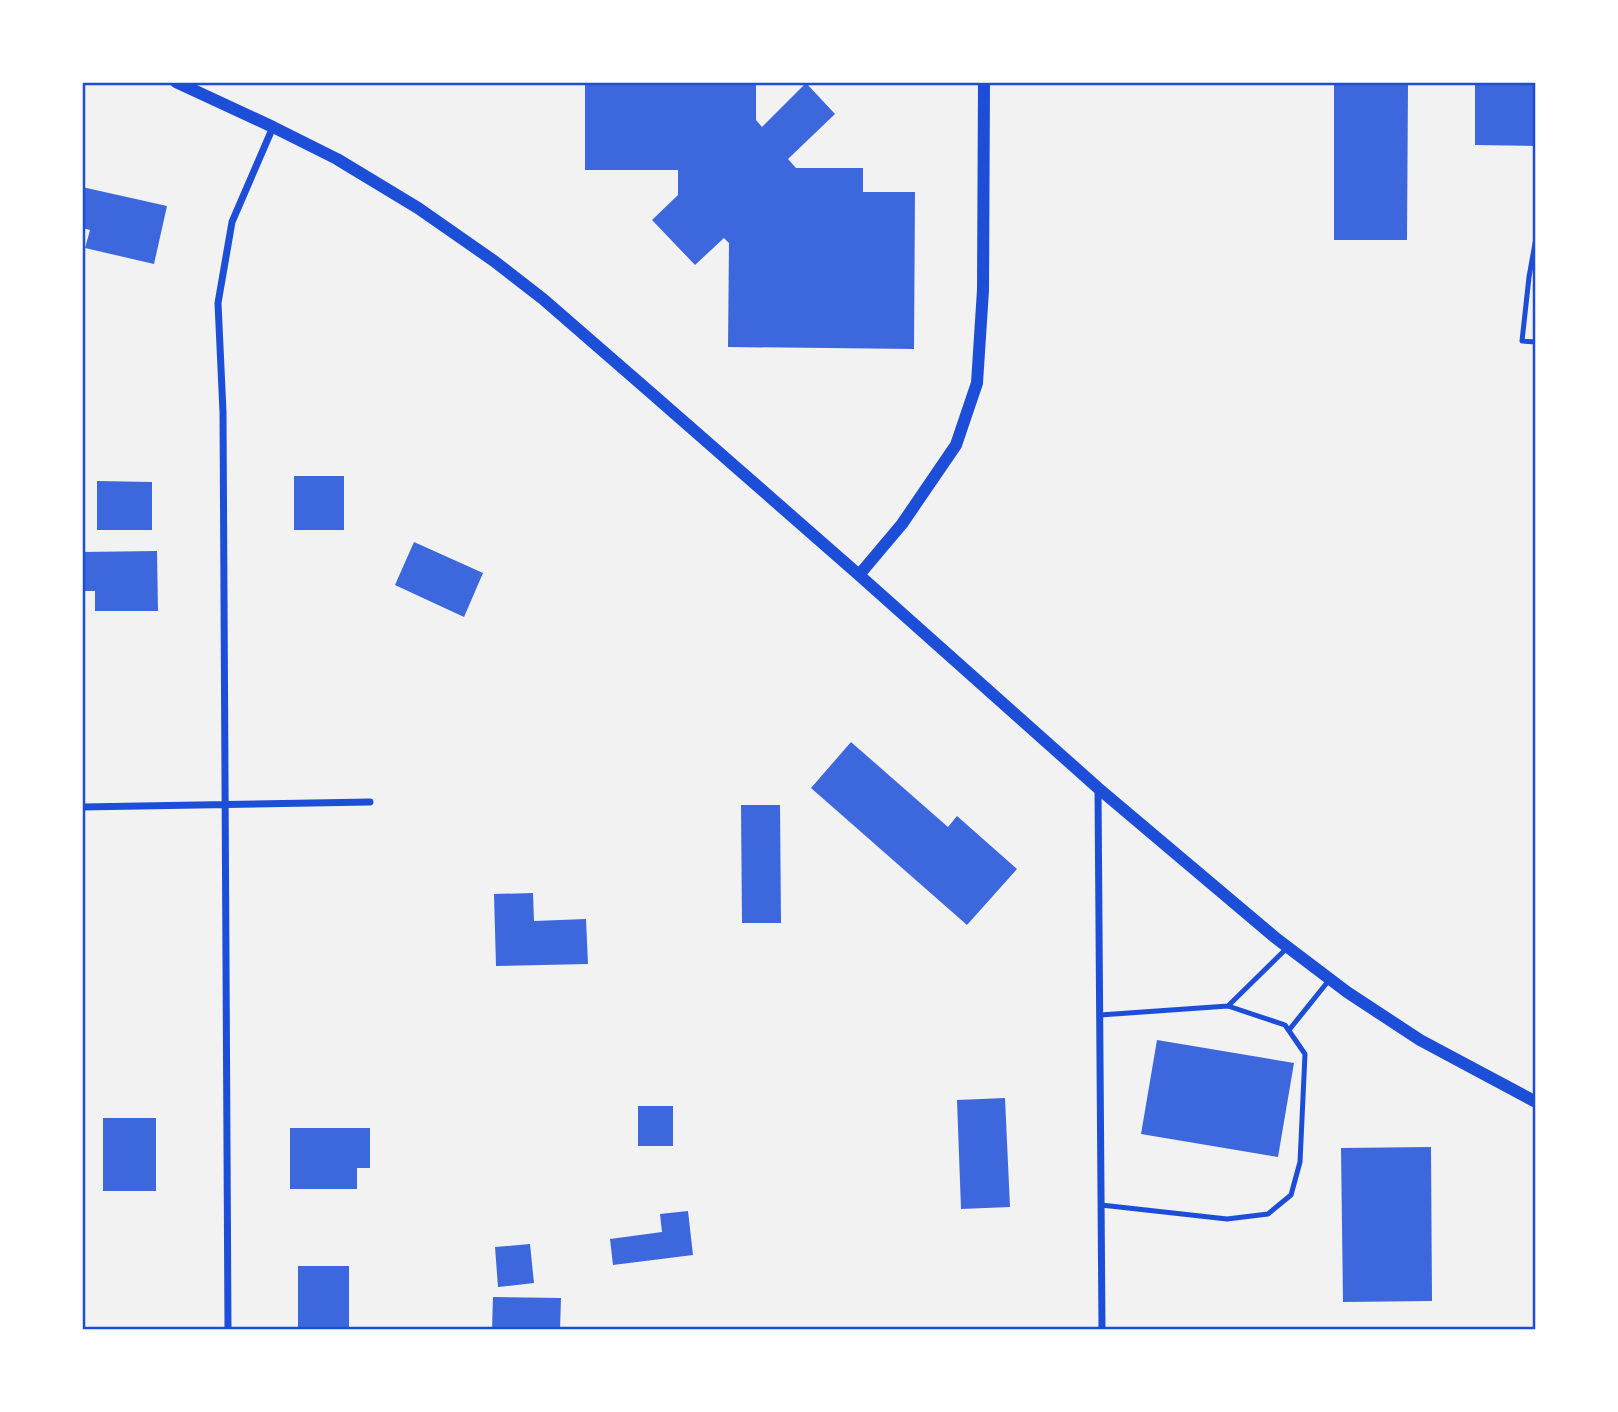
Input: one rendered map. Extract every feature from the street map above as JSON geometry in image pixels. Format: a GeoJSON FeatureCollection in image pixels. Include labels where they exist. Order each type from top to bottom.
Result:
{"type":"FeatureCollection","features":[{"type":"Feature","properties":{"kind":"street"},"geometry":{"type":"LineString","coordinates":[[176,82],[337,159],[418,208],[494,261],[552,308],[859,575],[1098,788],[1287,947],[1329,979],[1420,1040],[1536,1101]]}},
{"type":"Feature","properties":{"kind":"street"},"geometry":{"type":"LineString","coordinates":[[859,575],[902,524],[956,445],[977,383],[983,290],[985,82]]}},
{"type":"Feature","properties":{"kind":"street"},"geometry":{"type":"LineString","coordinates":[[228,1330],[223,412],[218,303],[232,222],[273,127]]}},
{"type":"Feature","properties":{"kind":"street"},"geometry":{"type":"LineString","coordinates":[[1098,788],[1102,1330]]}},
{"type":"Feature","properties":{"kind":"street"},"geometry":{"type":"LineString","coordinates":[[82,807],[370,803]]}},
{"type":"Feature","properties":{"kind":"lane"},"geometry":{"type":"LineString","coordinates":[[1536,238],[1522,341],[1536,342]]}},
{"type":"Feature","properties":{"kind":"lane"},"geometry":{"type":"LineString","coordinates":[[1228,1006],[1287,947]]}},
{"type":"Feature","properties":{"kind":"lane"},"geometry":{"type":"LineString","coordinates":[[1289,1030],[1329,979]]}},
{"type":"Feature","properties":{"kind":"lane"},"geometry":{"type":"LineString","coordinates":[[1100,1014],[1228,1006],[1285,1025],[1305,1054],[1300,1162],[1291,1195],[1268,1214],[1227,1219],[1101,1205]]}},
{"type":"Feature","properties":{"kind":"building"},"geometry":{"type":"Polygon","coordinates":[[[585,82],[756,82],[756,120],[762,127],[806,83],[835,114],[788,159],[796,168],[863,168],[863,192],[915,192],[914,349],[728,347],[729,243],[724,238],[695,265],[652,220],[678,195],[678,170],[585,170],[585,82]]]}},
{"type":"Feature","properties":{"kind":"building"},"geometry":{"type":"Polygon","coordinates":[[[1334,82],[1408,82],[1407,240],[1334,240],[1334,82]]]}},
{"type":"Feature","properties":{"kind":"building"},"geometry":{"type":"Polygon","coordinates":[[[1475,82],[1536,82],[1536,146],[1475,145],[1475,82]]]}},
{"type":"Feature","properties":{"kind":"building"},"geometry":{"type":"Polygon","coordinates":[[[82,187],[167,206],[154,264],[85,248],[90,230],[82,228],[82,187]]]}},
{"type":"Feature","properties":{"kind":"building"},"geometry":{"type":"Polygon","coordinates":[[[294,476],[344,476],[344,530],[294,530],[294,476]]]}},
{"type":"Feature","properties":{"kind":"building"},"geometry":{"type":"Polygon","coordinates":[[[97,481],[152,482],[152,530],[97,530],[97,481]]]}},
{"type":"Feature","properties":{"kind":"building"},"geometry":{"type":"Polygon","coordinates":[[[414,542],[483,573],[464,617],[395,585],[414,542]]]}},
{"type":"Feature","properties":{"kind":"building"},"geometry":{"type":"Polygon","coordinates":[[[157,551],[158,611],[95,611],[95,591],[82,591],[82,552],[157,551]]]}},
{"type":"Feature","properties":{"kind":"building"},"geometry":{"type":"Polygon","coordinates":[[[851,742],[948,827],[957,816],[1017,869],[967,925],[811,788],[851,742]]]}},
{"type":"Feature","properties":{"kind":"building"},"geometry":{"type":"Polygon","coordinates":[[[741,805],[780,805],[781,923],[742,923],[741,805]]]}},
{"type":"Feature","properties":{"kind":"building"},"geometry":{"type":"Polygon","coordinates":[[[533,893],[534,921],[586,919],[588,964],[496,966],[494,894],[533,893]]]}},
{"type":"Feature","properties":{"kind":"building"},"geometry":{"type":"Polygon","coordinates":[[[1157,1040],[1294,1063],[1278,1157],[1141,1134],[1157,1040]]]}},
{"type":"Feature","properties":{"kind":"building"},"geometry":{"type":"Polygon","coordinates":[[[1005,1098],[1010,1207],[961,1209],[957,1100],[1005,1098]]]}},
{"type":"Feature","properties":{"kind":"building"},"geometry":{"type":"Polygon","coordinates":[[[638,1106],[673,1106],[673,1146],[638,1146],[638,1106]]]}},
{"type":"Feature","properties":{"kind":"building"},"geometry":{"type":"Polygon","coordinates":[[[103,1118],[156,1118],[156,1191],[103,1191],[103,1118]]]}},
{"type":"Feature","properties":{"kind":"building"},"geometry":{"type":"Polygon","coordinates":[[[290,1128],[370,1128],[370,1168],[357,1168],[357,1189],[290,1189],[290,1128]]]}},
{"type":"Feature","properties":{"kind":"building"},"geometry":{"type":"Polygon","coordinates":[[[1431,1147],[1432,1301],[1343,1302],[1341,1148],[1431,1147]]]}},
{"type":"Feature","properties":{"kind":"building"},"geometry":{"type":"Polygon","coordinates":[[[688,1211],[693,1255],[613,1265],[610,1239],[662,1232],[660,1214],[688,1211]]]}},
{"type":"Feature","properties":{"kind":"building"},"geometry":{"type":"Polygon","coordinates":[[[530,1244],[534,1283],[498,1287],[495,1247],[530,1244]]]}},
{"type":"Feature","properties":{"kind":"building"},"geometry":{"type":"Polygon","coordinates":[[[298,1266],[349,1266],[349,1330],[298,1330],[298,1266]]]}},
{"type":"Feature","properties":{"kind":"building"},"geometry":{"type":"Polygon","coordinates":[[[493,1297],[561,1298],[560,1330],[492,1330],[493,1297]]]}}]}
